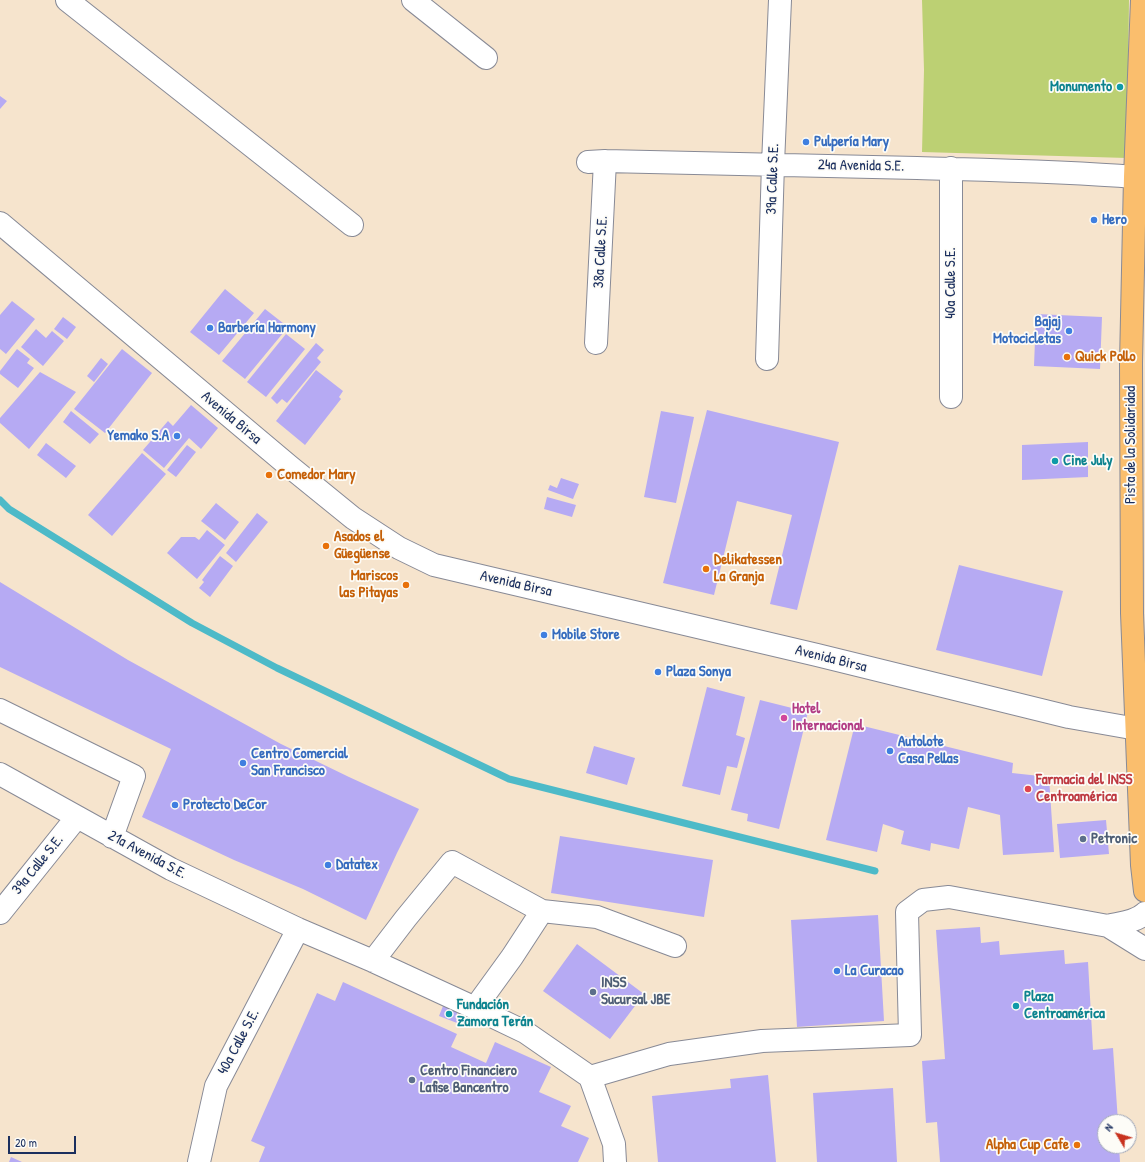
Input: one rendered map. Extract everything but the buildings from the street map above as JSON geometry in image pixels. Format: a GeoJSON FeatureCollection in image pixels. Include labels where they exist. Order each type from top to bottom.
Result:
{"type":"FeatureCollection","features":[{"type":"Feature","properties":{"kind":"main road","name":"Pista de la Solidaridad"},"geometry":{"type":"LineString","coordinates":[[1142,0],[1143,31],[1135,177],[1131,363],[1131,468],[1132,613],[1142,865],[1145,891]]}},
{"type":"Feature","properties":{"kind":"street"},"geometry":{"type":"LineString","coordinates":[[67,0],[352,225]]}},
{"type":"Feature","properties":{"kind":"street"},"geometry":{"type":"LineString","coordinates":[[412,0],[486,58]]}},
{"type":"Feature","properties":{"kind":"street","name":"39a Calle S.E."},"geometry":{"type":"LineString","coordinates":[[767,359],[780,0]]}},
{"type":"Feature","properties":{"kind":"street","name":"24a Avenida S.E."},"geometry":{"type":"LineString","coordinates":[[596,161],[951,168],[1135,177]]}},
{"type":"Feature","properties":{"kind":"street","name":"38a Calle S.E."},"geometry":{"type":"LineString","coordinates":[[596,161],[596,343]]}},
{"type":"Feature","properties":{"kind":"street","name":"40a Calle S.E."},"geometry":{"type":"LineString","coordinates":[[951,168],[951,397]]}},
{"type":"Feature","properties":{"kind":"street","name":"Avenida Birsa"},"geometry":{"type":"LineString","coordinates":[[0,222],[352,518],[398,548],[434,565],[817,655],[1068,717],[1137,729]]}},
{"type":"Feature","properties":{"kind":"street"},"geometry":{"type":"LineString","coordinates":[[0,710],[134,776],[112,837]]}},
{"type":"Feature","properties":{"kind":"street","name":"21a Avenida S.E."},"geometry":{"type":"LineString","coordinates":[[0,774],[171,869],[298,929],[373,961],[526,1032],[590,1077]]}},
{"type":"Feature","properties":{"kind":"street","name":"39a Calle S.E."},"geometry":{"type":"LineString","coordinates":[[0,913],[77,817]]}},
{"type":"Feature","properties":{"kind":"street"},"geometry":{"type":"LineString","coordinates":[[373,961],[452,862],[542,911],[597,917],[675,946]]}},
{"type":"Feature","properties":{"kind":"street"},"geometry":{"type":"LineString","coordinates":[[615,1162],[614,1144],[590,1077],[669,1054],[762,1041],[910,1035],[907,912],[923,900],[949,896],[1108,926],[1145,949]]}},
{"type":"Feature","properties":{"kind":"street"},"geometry":{"type":"LineString","coordinates":[[475,1008],[512,957],[542,911]]}},
{"type":"Feature","properties":{"kind":"street"},"geometry":{"type":"LineString","coordinates":[[1108,926],[1135,920],[1145,913]]}},
{"type":"Feature","properties":{"kind":"street","name":"40a Calle S.E."},"geometry":{"type":"LineString","coordinates":[[199,1162],[216,1086],[298,929]]}},
{"type":"Feature","properties":{"kind":"green space"},"geometry":{"type":"Polygon","coordinates":[[[922,0],[1129,0],[1127,158],[922,152],[924,70],[922,0]]]}},
{"type":"Feature","properties":{"kind":"waterway"},"geometry":{"type":"LineString","coordinates":[[0,500],[9,509],[192,623],[277,668],[509,779],[875,871]]}},
{"type":"Feature","properties":{"kind":"place","name":"Monumento"},"geometry":{"type":"Point","coordinates":[1120,87]}},
{"type":"Feature","properties":{"kind":"place","name":"Pulpería Mary"},"geometry":{"type":"Point","coordinates":[806,142]}},
{"type":"Feature","properties":{"kind":"place","name":"Hero"},"geometry":{"type":"Point","coordinates":[1094,220]}},
{"type":"Feature","properties":{"kind":"place","name":"Barbería Harmony"},"geometry":{"type":"Point","coordinates":[210,328]}},
{"type":"Feature","properties":{"kind":"place","name":"Bajaj Motocicletas"},"geometry":{"type":"Point","coordinates":[1069,331]}},
{"type":"Feature","properties":{"kind":"place","name":"Quick Pollo"},"geometry":{"type":"Point","coordinates":[1067,357]}},
{"type":"Feature","properties":{"kind":"place","name":"Yemako S.A"},"geometry":{"type":"Point","coordinates":[177,436]}},
{"type":"Feature","properties":{"kind":"place","name":"Cine July"},"geometry":{"type":"Point","coordinates":[1055,461]}},
{"type":"Feature","properties":{"kind":"place","name":"Comedor Mary"},"geometry":{"type":"Point","coordinates":[269,475]}},
{"type":"Feature","properties":{"kind":"place","name":"Asados el Güegüense"},"geometry":{"type":"Point","coordinates":[326,546]}},
{"type":"Feature","properties":{"kind":"place","name":"Delikatessen La Granja"},"geometry":{"type":"Point","coordinates":[706,569]}},
{"type":"Feature","properties":{"kind":"place","name":"Mariscos las Pitayas"},"geometry":{"type":"Point","coordinates":[406,585]}},
{"type":"Feature","properties":{"kind":"place","name":"Mobile Store"},"geometry":{"type":"Point","coordinates":[544,635]}},
{"type":"Feature","properties":{"kind":"place","name":"Plaza Sonya"},"geometry":{"type":"Point","coordinates":[658,672]}},
{"type":"Feature","properties":{"kind":"place","name":"Hotel Internacional"},"geometry":{"type":"Point","coordinates":[784,718]}},
{"type":"Feature","properties":{"kind":"place","name":"Autolote Casa Pellas"},"geometry":{"type":"Point","coordinates":[890,751]}},
{"type":"Feature","properties":{"kind":"place","name":"Centro Comercial San Francisco"},"geometry":{"type":"Point","coordinates":[243,763]}},
{"type":"Feature","properties":{"kind":"place","name":"Farmacia del INSS Centroamérica"},"geometry":{"type":"Point","coordinates":[1028,789]}},
{"type":"Feature","properties":{"kind":"place","name":"Protecto DeCor"},"geometry":{"type":"Point","coordinates":[175,805]}},
{"type":"Feature","properties":{"kind":"place","name":"Petronic"},"geometry":{"type":"Point","coordinates":[1083,839]}},
{"type":"Feature","properties":{"kind":"place","name":"Datatex"},"geometry":{"type":"Point","coordinates":[328,865]}},
{"type":"Feature","properties":{"kind":"place","name":"La Curacao"},"geometry":{"type":"Point","coordinates":[837,971]}},
{"type":"Feature","properties":{"kind":"place","name":"INSS Sucursal JBE"},"geometry":{"type":"Point","coordinates":[593,992]}},
{"type":"Feature","properties":{"kind":"place","name":"Plaza Centroamérica"},"geometry":{"type":"Point","coordinates":[1016,1006]}},
{"type":"Feature","properties":{"kind":"place","name":"Fundación Zamora Terán"},"geometry":{"type":"Point","coordinates":[449,1014]}},
{"type":"Feature","properties":{"kind":"place","name":"Centro Financiero Lafise Bancentro"},"geometry":{"type":"Point","coordinates":[412,1080]}},
{"type":"Feature","properties":{"kind":"place","name":"Alpha Cup Cafe"},"geometry":{"type":"Point","coordinates":[1077,1145]}}]}
